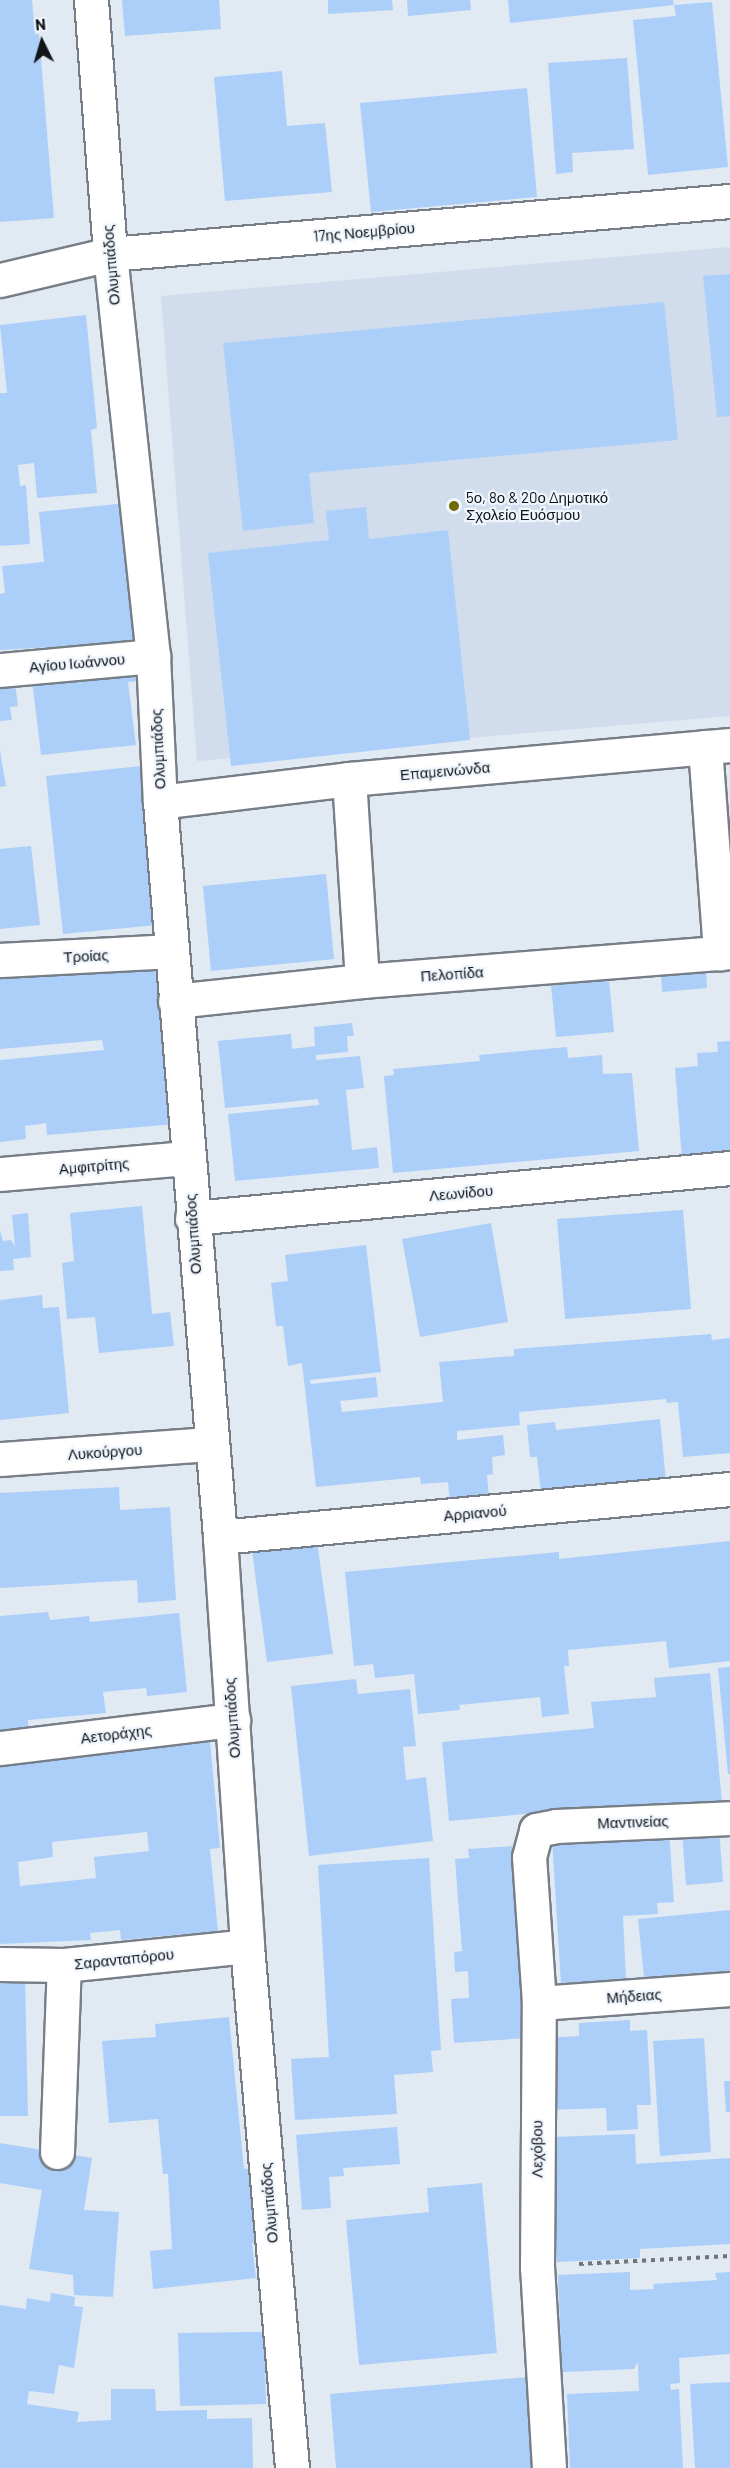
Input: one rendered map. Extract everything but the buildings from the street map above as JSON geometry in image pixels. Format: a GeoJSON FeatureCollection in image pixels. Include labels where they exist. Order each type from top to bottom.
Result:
{"type":"FeatureCollection","features":[{"type":"Feature","properties":{"kind":"street","name":"Ολυμπιάδος"},"geometry":{"type":"LineString","coordinates":[[91,0],[110,254],[153,656],[160,802],[210,1444],[220,1537],[247,1946],[292,2468]]}},
{"type":"Feature","properties":{"kind":"street","name":"17ης Νοεμβρίου"},"geometry":{"type":"LineString","coordinates":[[0,279],[110,254],[730,201]]}},
{"type":"Feature","properties":{"kind":"street","name":"Αγίου Ιωάννου"},"geometry":{"type":"LineString","coordinates":[[0,670],[153,656]]}},
{"type":"Feature","properties":{"kind":"street","name":"Επαμεινώνδα"},"geometry":{"type":"LineString","coordinates":[[160,802],[349,779],[717,746]]}},
{"type":"Feature","properties":{"kind":"street"},"geometry":{"type":"LineString","coordinates":[[717,746],[725,953]]}},
{"type":"Feature","properties":{"kind":"street"},"geometry":{"type":"LineString","coordinates":[[349,779],[362,981]]}},
{"type":"Feature","properties":{"kind":"street","name":"Τροίας"},"geometry":{"type":"LineString","coordinates":[[0,960],[171,951]]}},
{"type":"Feature","properties":{"kind":"street","name":"Πελοπίδα"},"geometry":{"type":"LineString","coordinates":[[175,1002],[362,981],[725,953]]}},
{"type":"Feature","properties":{"kind":"street","name":"Αμφιτρίτης"},"geometry":{"type":"LineString","coordinates":[[0,1174],[187,1158]]}},
{"type":"Feature","properties":{"kind":"street","name":"Λεωνίδου"},"geometry":{"type":"LineString","coordinates":[[192,1218],[730,1168]]}},
{"type":"Feature","properties":{"kind":"street","name":"Λυκούργου"},"geometry":{"type":"LineString","coordinates":[[0,1459],[210,1444]]}},
{"type":"Feature","properties":{"kind":"street","name":"Αρριανού"},"geometry":{"type":"LineString","coordinates":[[220,1537],[730,1489]]}},
{"type":"Feature","properties":{"kind":"street","name":"Αετοράχης"},"geometry":{"type":"LineString","coordinates":[[0,1748],[233,1720]]}},
{"type":"Feature","properties":{"kind":"street","name":"Μαντινείας"},"geometry":{"type":"LineString","coordinates":[[536,1830],[556,1826],[730,1818]]}},
{"type":"Feature","properties":{"kind":"street","name":"Λεχόβου"},"geometry":{"type":"LineString","coordinates":[[536,1830],[529,1857],[538,2003],[537,2267],[549,2468]]}},
{"type":"Feature","properties":{"kind":"street","name":"Σαρανταπόρου"},"geometry":{"type":"LineString","coordinates":[[0,1964],[64,1965],[247,1946]]}},
{"type":"Feature","properties":{"kind":"street"},"geometry":{"type":"LineString","coordinates":[[57,2152],[64,1965]]}},
{"type":"Feature","properties":{"kind":"street","name":"Μήδειας"},"geometry":{"type":"LineString","coordinates":[[538,2003],[730,1989]]}},
{"type":"Feature","properties":{"kind":"path"},"geometry":{"type":"LineString","coordinates":[[537,2267],[730,2256]]}},
{"type":"Feature","properties":{"kind":"shaded area","name":"5ο, 8ο & 20ο Δημοτικό Σχολείο Ευόσμου"},"geometry":{"type":"Polygon","coordinates":[[[730,247],[730,716],[197,761],[161,296],[730,247]]]}},
{"type":"Feature","properties":{"kind":"place","name":"5ο, 8ο & 20ο Δημοτικό Σχολείο Ευόσμου"},"geometry":{"type":"Point","coordinates":[454,506]}}]}
